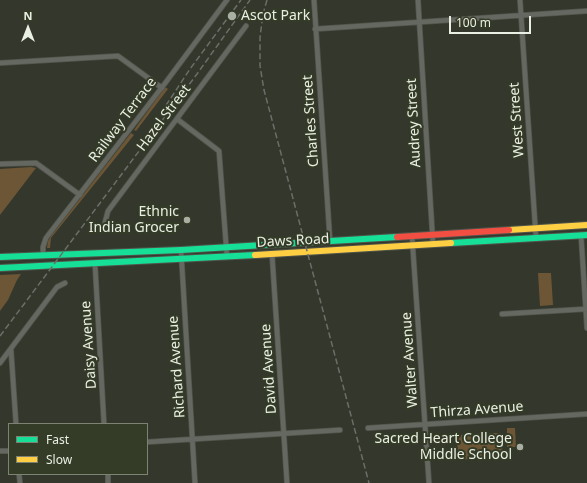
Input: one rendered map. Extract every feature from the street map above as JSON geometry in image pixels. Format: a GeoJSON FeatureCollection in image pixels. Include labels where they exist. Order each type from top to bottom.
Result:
{"type":"FeatureCollection","features":[{"type":"Feature","properties":{"kind":"main road","name":"Daws Road"},"geometry":{"type":"LineString","coordinates":[[0,257],[181,250],[587,225]]}},
{"type":"Feature","properties":{"kind":"main road","name":"Daws Road"},"geometry":{"type":"LineString","coordinates":[[0,268],[272,254],[584,235]]}},
{"type":"Feature","properties":{"kind":"street","name":"Railway Terrace"},"geometry":{"type":"LineString","coordinates":[[43,256],[43,247],[46,238],[162,88],[226,0]]}},
{"type":"Feature","properties":{"kind":"street","name":"Charles Street"},"geometry":{"type":"LineString","coordinates":[[314,0],[330,241]]}},
{"type":"Feature","properties":{"kind":"street","name":"Audrey Street"},"geometry":{"type":"LineString","coordinates":[[418,0],[433,244]]}},
{"type":"Feature","properties":{"kind":"street","name":"West Street"},"geometry":{"type":"LineString","coordinates":[[520,0],[536,238]]}},
{"type":"Feature","properties":{"kind":"street"},"geometry":{"type":"LineString","coordinates":[[315,29],[587,11]]}},
{"type":"Feature","properties":{"kind":"street","name":"Hazel Street"},"geometry":{"type":"LineString","coordinates":[[104,226],[108,211],[246,26]]}},
{"type":"Feature","properties":{"kind":"street"},"geometry":{"type":"LineString","coordinates":[[0,63],[118,56],[162,88]]}},
{"type":"Feature","properties":{"kind":"street"},"geometry":{"type":"LineString","coordinates":[[177,119],[219,151],[227,256]]}},
{"type":"Feature","properties":{"kind":"street"},"geometry":{"type":"LineString","coordinates":[[0,164],[36,163],[80,195]]}},
{"type":"Feature","properties":{"kind":"street"},"geometry":{"type":"LineString","coordinates":[[584,235],[587,328]]}},
{"type":"Feature","properties":{"kind":"street","name":"Walter Avenue"},"geometry":{"type":"LineString","coordinates":[[412,236],[429,483]]}},
{"type":"Feature","properties":{"kind":"street","name":"Richard Avenue"},"geometry":{"type":"LineString","coordinates":[[181,250],[195,483]]}},
{"type":"Feature","properties":{"kind":"street","name":"David Avenue"},"geometry":{"type":"LineString","coordinates":[[272,254],[287,483]]}},
{"type":"Feature","properties":{"kind":"street","name":"Daisy Avenue"},"geometry":{"type":"LineString","coordinates":[[94,264],[104,423]]}},
{"type":"Feature","properties":{"kind":"street"},"geometry":{"type":"LineString","coordinates":[[0,363],[57,287],[65,283]]}},
{"type":"Feature","properties":{"kind":"street"},"geometry":{"type":"LineString","coordinates":[[502,314],[586,309]]}},
{"type":"Feature","properties":{"kind":"street"},"geometry":{"type":"LineString","coordinates":[[11,350],[16,423]]}},
{"type":"Feature","properties":{"kind":"street","name":"Thirza Avenue"},"geometry":{"type":"LineString","coordinates":[[368,428],[587,414]]}},
{"type":"Feature","properties":{"kind":"street"},"geometry":{"type":"LineString","coordinates":[[148,442],[340,430]]}},
{"type":"Feature","properties":{"kind":"shaded area"},"geometry":{"type":"Polygon","coordinates":[[[165,87],[168,89],[136,131],[134,130],[165,87]]]}},
{"type":"Feature","properties":{"kind":"shaded area"},"geometry":{"type":"Polygon","coordinates":[[[131,133],[134,135],[51,238],[50,248],[47,248],[48,241],[51,236],[131,133]]]}},
{"type":"Feature","properties":{"kind":"shaded area"},"geometry":{"type":"Polygon","coordinates":[[[36,168],[0,215],[0,169],[36,168]]]}},
{"type":"Feature","properties":{"kind":"shaded area"},"geometry":{"type":"Polygon","coordinates":[[[538,273],[551,273],[553,305],[540,306],[538,273]]]}},
{"type":"Feature","properties":{"kind":"shaded area"},"geometry":{"type":"Polygon","coordinates":[[[21,274],[8,300],[0,311],[0,275],[21,274]]]}},
{"type":"Feature","properties":{"kind":"shaded area"},"geometry":{"type":"Polygon","coordinates":[[[507,428],[515,428],[516,447],[507,447],[507,428]]]}},
{"type":"Feature","properties":{"kind":"shaded area"},"geometry":{"type":"Polygon","coordinates":[[[486,433],[486,436],[489,436],[489,433],[501,433],[503,458],[491,458],[490,456],[487,456],[487,458],[475,459],[475,456],[472,457],[472,459],[460,460],[460,457],[458,457],[457,437],[459,437],[459,435],[471,434],[471,437],[473,437],[473,434],[486,433]]]}},
{"type":"Feature","properties":{"kind":"railway"},"geometry":{"type":"LineString","coordinates":[[161,113],[190,69],[241,0]]}},
{"type":"Feature","properties":{"kind":"railway"},"geometry":{"type":"LineString","coordinates":[[0,336],[197,74],[250,0]]}},
{"type":"Feature","properties":{"kind":"railway"},"geometry":{"type":"LineString","coordinates":[[267,0],[263,14],[260,37],[260,66],[264,90],[369,483]]}},
{"type":"Feature","properties":{"kind":"traffic: fast"},"geometry":{"type":"LineString","coordinates":[[451,243],[587,235]]}},
{"type":"Feature","properties":{"kind":"traffic: fast"},"geometry":{"type":"LineString","coordinates":[[0,257],[181,250],[397,237]]}},
{"type":"Feature","properties":{"kind":"traffic: fast"},"geometry":{"type":"LineString","coordinates":[[0,268],[255,255]]}},
{"type":"Feature","properties":{"kind":"traffic: slow"},"geometry":{"type":"LineString","coordinates":[[509,230],[587,225]]}},
{"type":"Feature","properties":{"kind":"traffic: slow"},"geometry":{"type":"LineString","coordinates":[[255,255],[451,243]]}},
{"type":"Feature","properties":{"kind":"traffic: jam"},"geometry":{"type":"LineString","coordinates":[[397,237],[509,230]]}},
{"type":"Feature","properties":{"kind":"place","name":"Ascot Park"},"geometry":{"type":"Point","coordinates":[232,16]}},
{"type":"Feature","properties":{"kind":"place","name":"Ethnic Indian Grocer"},"geometry":{"type":"Point","coordinates":[187,220]}},
{"type":"Feature","properties":{"kind":"place","name":"Sacred Heart College Middle School"},"geometry":{"type":"Point","coordinates":[520,447]}}]}
